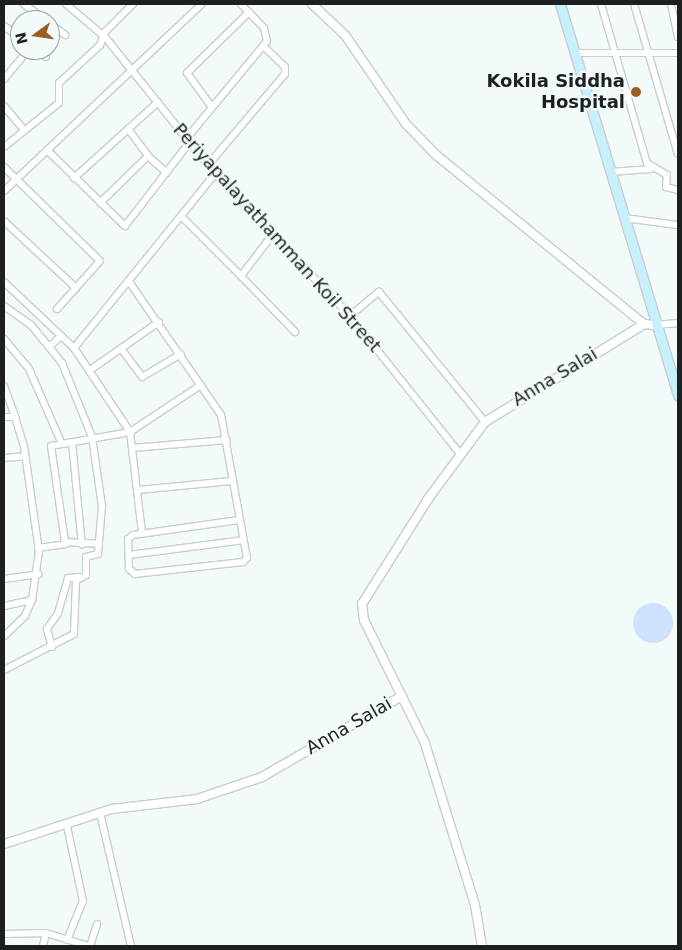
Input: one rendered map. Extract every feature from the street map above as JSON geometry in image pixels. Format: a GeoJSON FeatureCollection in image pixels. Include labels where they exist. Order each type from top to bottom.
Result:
{"type":"FeatureCollection","features":[{"type":"Feature","properties":{"kind":"main road"},"geometry":{"type":"LineString","coordinates":[[560,4],[654,324],[678,396]]}},
{"type":"Feature","properties":{"kind":"street","name":"Periyapalayathamman Koil Street"},"geometry":{"type":"LineString","coordinates":[[66,4],[105,37],[215,174],[350,316],[461,455]]}},
{"type":"Feature","properties":{"kind":"street"},"geometry":{"type":"LineString","coordinates":[[4,147],[58,104],[59,83],[105,37],[133,4]]}},
{"type":"Feature","properties":{"kind":"street"},"geometry":{"type":"LineString","coordinates":[[4,191],[202,4]]}},
{"type":"Feature","properties":{"kind":"street"},"geometry":{"type":"LineString","coordinates":[[47,150],[121,224],[129,225],[167,173],[211,106],[263,46],[268,34],[240,4]]}},
{"type":"Feature","properties":{"kind":"street"},"geometry":{"type":"LineString","coordinates":[[312,4],[345,36],[406,124],[436,155],[644,324],[678,323]]}},
{"type":"Feature","properties":{"kind":"street"},"geometry":{"type":"LineString","coordinates":[[601,4],[651,169]]}},
{"type":"Feature","properties":{"kind":"street"},"geometry":{"type":"LineString","coordinates":[[634,4],[646,54],[678,154]]}},
{"type":"Feature","properties":{"kind":"street"},"geometry":{"type":"LineString","coordinates":[[671,4],[676,17],[678,37]]}},
{"type":"Feature","properties":{"kind":"street"},"geometry":{"type":"LineString","coordinates":[[211,106],[187,73],[249,12]]}},
{"type":"Feature","properties":{"kind":"street"},"geometry":{"type":"LineString","coordinates":[[60,31],[65,35]]}},
{"type":"Feature","properties":{"kind":"street"},"geometry":{"type":"LineString","coordinates":[[208,165],[285,74],[285,67],[263,46]]}},
{"type":"Feature","properties":{"kind":"street"},"geometry":{"type":"LineString","coordinates":[[575,53],[678,53]]}},
{"type":"Feature","properties":{"kind":"street"},"geometry":{"type":"LineString","coordinates":[[4,79],[20,60]]}},
{"type":"Feature","properties":{"kind":"street"},"geometry":{"type":"LineString","coordinates":[[74,178],[158,102]]}},
{"type":"Feature","properties":{"kind":"street"},"geometry":{"type":"LineString","coordinates":[[4,106],[24,130]]}},
{"type":"Feature","properties":{"kind":"street"},"geometry":{"type":"LineString","coordinates":[[128,129],[148,156],[167,173]]}},
{"type":"Feature","properties":{"kind":"street"},"geometry":{"type":"LineString","coordinates":[[100,204],[148,156]]}},
{"type":"Feature","properties":{"kind":"street"},"geometry":{"type":"LineString","coordinates":[[4,167],[15,180],[100,260],[57,309]]}},
{"type":"Feature","properties":{"kind":"street"},"geometry":{"type":"LineString","coordinates":[[610,172],[651,169],[667,175],[666,187],[678,190]]}},
{"type":"Feature","properties":{"kind":"street"},"geometry":{"type":"LineString","coordinates":[[74,348],[130,283],[215,174]]}},
{"type":"Feature","properties":{"kind":"street"},"geometry":{"type":"LineString","coordinates":[[182,217],[295,332]]}},
{"type":"Feature","properties":{"kind":"street"},"geometry":{"type":"LineString","coordinates":[[624,218],[678,225]]}},
{"type":"Feature","properties":{"kind":"street"},"geometry":{"type":"LineString","coordinates":[[4,221],[76,288]]}},
{"type":"Feature","properties":{"kind":"street"},"geometry":{"type":"LineString","coordinates":[[241,276],[273,234]]}},
{"type":"Feature","properties":{"kind":"street"},"geometry":{"type":"LineString","coordinates":[[4,282],[74,348],[130,432],[142,533]]}},
{"type":"Feature","properties":{"kind":"street"},"geometry":{"type":"LineString","coordinates":[[130,283],[181,354],[221,416],[227,440],[232,481],[247,558],[243,562],[135,574],[129,569],[128,539],[142,533],[239,520]]}},
{"type":"Feature","properties":{"kind":"street"},"geometry":{"type":"LineString","coordinates":[[350,316],[379,292],[485,422]]}},
{"type":"Feature","properties":{"kind":"street"},"geometry":{"type":"LineString","coordinates":[[4,306],[50,346],[62,363],[92,437],[102,506],[97,555],[86,557],[86,575],[68,578],[58,613],[46,630],[52,647]]}},
{"type":"Feature","properties":{"kind":"street"},"geometry":{"type":"LineString","coordinates":[[90,370],[122,350],[159,322]]}},
{"type":"Feature","properties":{"kind":"street","name":"Anna Salai"},"geometry":{"type":"LineString","coordinates":[[4,844],[67,826],[100,813],[196,799],[262,777],[402,696],[364,620],[362,604],[485,422],[644,324]]}},
{"type":"Feature","properties":{"kind":"street"},"geometry":{"type":"LineString","coordinates":[[50,346],[61,336]]}},
{"type":"Feature","properties":{"kind":"street"},"geometry":{"type":"LineString","coordinates":[[4,339],[29,369],[62,444]]}},
{"type":"Feature","properties":{"kind":"street"},"geometry":{"type":"LineString","coordinates":[[122,350],[142,377],[181,354]]}},
{"type":"Feature","properties":{"kind":"street"},"geometry":{"type":"LineString","coordinates":[[66,544],[48,446],[130,432],[201,385]]}},
{"type":"Feature","properties":{"kind":"street"},"geometry":{"type":"LineString","coordinates":[[4,386],[15,417],[25,456],[38,548],[39,574],[32,600],[24,616],[4,636]]}},
{"type":"Feature","properties":{"kind":"street"},"geometry":{"type":"LineString","coordinates":[[4,416],[15,417]]}},
{"type":"Feature","properties":{"kind":"street"},"geometry":{"type":"LineString","coordinates":[[132,448],[227,440]]}},
{"type":"Feature","properties":{"kind":"street"},"geometry":{"type":"LineString","coordinates":[[72,442],[82,545]]}},
{"type":"Feature","properties":{"kind":"street"},"geometry":{"type":"LineString","coordinates":[[4,458],[25,456]]}},
{"type":"Feature","properties":{"kind":"street"},"geometry":{"type":"LineString","coordinates":[[138,490],[232,481]]}},
{"type":"Feature","properties":{"kind":"street"},"geometry":{"type":"LineString","coordinates":[[129,555],[244,540]]}},
{"type":"Feature","properties":{"kind":"street"},"geometry":{"type":"LineString","coordinates":[[38,548],[66,544],[99,544]]}},
{"type":"Feature","properties":{"kind":"street"},"geometry":{"type":"LineString","coordinates":[[4,579],[39,574]]}},
{"type":"Feature","properties":{"kind":"street"},"geometry":{"type":"LineString","coordinates":[[4,670],[74,634],[72,612],[79,577]]}},
{"type":"Feature","properties":{"kind":"street"},"geometry":{"type":"LineString","coordinates":[[4,606],[32,600]]}},
{"type":"Feature","properties":{"kind":"street"},"geometry":{"type":"LineString","coordinates":[[402,696],[425,743],[451,821],[482,946]]}},
{"type":"Feature","properties":{"kind":"street"},"geometry":{"type":"LineString","coordinates":[[100,813],[131,946]]}},
{"type":"Feature","properties":{"kind":"street"},"geometry":{"type":"LineString","coordinates":[[67,826],[83,901],[79,916],[67,940]]}},
{"type":"Feature","properties":{"kind":"street"},"geometry":{"type":"LineString","coordinates":[[4,934],[46,933],[89,946],[97,924]]}},
{"type":"Feature","properties":{"kind":"street"},"geometry":{"type":"LineString","coordinates":[[43,946],[46,933]]}},
{"type":"Feature","properties":{"kind":"water"},"geometry":{"type":"Polygon","coordinates":[[[653,603],[667,609],[673,623],[667,637],[653,643],[639,637],[633,623],[639,609],[653,603]]]}},
{"type":"Feature","properties":{"kind":"place","name":"Kokila Siddha Hospital"},"geometry":{"type":"Point","coordinates":[636,92]}}]}
